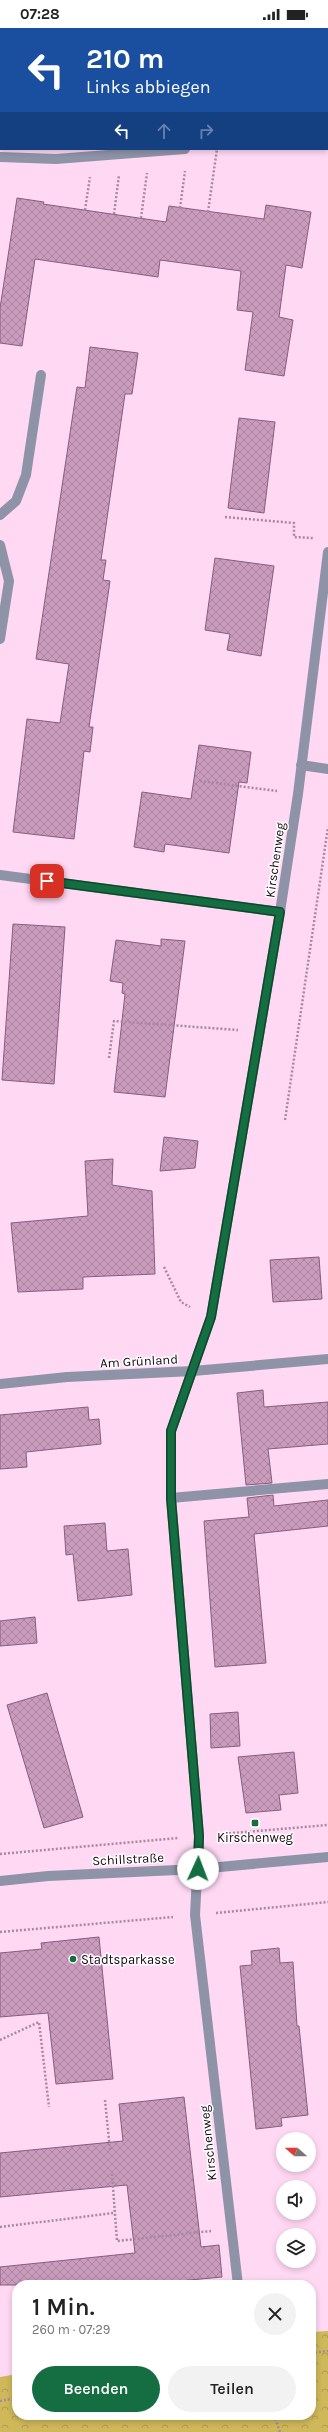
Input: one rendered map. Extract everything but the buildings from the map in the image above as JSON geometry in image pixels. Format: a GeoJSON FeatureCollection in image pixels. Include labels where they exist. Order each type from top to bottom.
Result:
{"type":"FeatureCollection","features":[{"type":"Feature","properties":{"kind":"street"},"geometry":{"type":"LineString","coordinates":[[0,157],[56,159],[173,150]]}},
{"type":"Feature","properties":{"kind":"street"},"geometry":{"type":"LineString","coordinates":[[0,515],[16,501],[26,475],[41,375]]}},
{"type":"Feature","properties":{"kind":"street"},"geometry":{"type":"LineString","coordinates":[[0,545],[9,581],[0,639]]}},
{"type":"Feature","properties":{"kind":"street","name":"Kirschenweg"},"geometry":{"type":"LineString","coordinates":[[237,2280],[195,1914],[199,1836],[171,1498],[171,1431],[211,1317],[280,912],[298,794],[328,552]]}},
{"type":"Feature","properties":{"kind":"street"},"geometry":{"type":"LineString","coordinates":[[301,765],[328,769]]}},
{"type":"Feature","properties":{"kind":"street"},"geometry":{"type":"LineString","coordinates":[[0,875],[280,912]]}},
{"type":"Feature","properties":{"kind":"street","name":"Am Grünland"},"geometry":{"type":"LineString","coordinates":[[0,1384],[67,1377],[193,1371],[328,1359]]}},
{"type":"Feature","properties":{"kind":"street"},"geometry":{"type":"LineString","coordinates":[[171,1498],[328,1484]]}},
{"type":"Feature","properties":{"kind":"street","name":"Schillstraße"},"geometry":{"type":"LineString","coordinates":[[0,1881],[53,1876],[198,1869],[328,1858]]}},
{"type":"Feature","properties":{"kind":"path"},"geometry":{"type":"LineString","coordinates":[[208,212],[217,150]]}},
{"type":"Feature","properties":{"kind":"path"},"geometry":{"type":"LineString","coordinates":[[141,218],[150,152]]}},
{"type":"Feature","properties":{"kind":"path"},"geometry":{"type":"LineString","coordinates":[[114,214],[122,154]]}},
{"type":"Feature","properties":{"kind":"path"},"geometry":{"type":"LineString","coordinates":[[85,210],[92,157]]}},
{"type":"Feature","properties":{"kind":"path"},"geometry":{"type":"LineString","coordinates":[[180,208],[186,164]]}},
{"type":"Feature","properties":{"kind":"path"},"geometry":{"type":"LineString","coordinates":[[225,517],[294,523],[294,537],[314,538]]}},
{"type":"Feature","properties":{"kind":"path"},"geometry":{"type":"LineString","coordinates":[[200,781],[298,794]]}},
{"type":"Feature","properties":{"kind":"path"},"geometry":{"type":"LineString","coordinates":[[285,1120],[328,827]]}},
{"type":"Feature","properties":{"kind":"path"},"geometry":{"type":"LineString","coordinates":[[109,1058],[114,1021],[260,1032]]}},
{"type":"Feature","properties":{"kind":"path"},"geometry":{"type":"LineString","coordinates":[[164,1267],[181,1302],[211,1317]]}},
{"type":"Feature","properties":{"kind":"path"},"geometry":{"type":"LineString","coordinates":[[0,1854],[328,1825]]}},
{"type":"Feature","properties":{"kind":"path"},"geometry":{"type":"LineString","coordinates":[[0,1932],[328,1902]]}},
{"type":"Feature","properties":{"kind":"path"},"geometry":{"type":"LineString","coordinates":[[0,2040],[39,2022],[49,2107]]}},
{"type":"Feature","properties":{"kind":"path"},"geometry":{"type":"LineString","coordinates":[[105,2100],[110,2150]]}},
{"type":"Feature","properties":{"kind":"path"},"geometry":{"type":"LineString","coordinates":[[112,2174],[117,2241],[231,2228]]}},
{"type":"Feature","properties":{"kind":"path"},"geometry":{"type":"LineString","coordinates":[[0,2227],[114,2213]]}},
{"type":"Feature","properties":{"kind":"path"},"geometry":{"type":"LineString","coordinates":[[316,2352],[328,2351]]}},
{"type":"Feature","properties":{"kind":"path"},"geometry":{"type":"LineString","coordinates":[[0,2401],[12,2399]]}},
{"type":"Feature","properties":{"kind":"path"},"geometry":{"type":"LineString","coordinates":[[276,2420],[280,2432]]}},
{"type":"Feature","properties":{"kind":"green space"},"geometry":{"type":"Polygon","coordinates":[[[328,2331],[328,2432],[0,2432],[0,2377],[12,2375],[12,2420],[316,2420],[316,2332],[328,2331]]]}},
{"type":"Feature","properties":{"kind":"place","name":"Kirschenweg"},"geometry":{"type":"Point","coordinates":[255,1823]}},
{"type":"Feature","properties":{"kind":"place","name":"Stadtsparkasse"},"geometry":{"type":"Point","coordinates":[73,1959]}},
{"type":"Feature","properties":{"kind":"route"},"geometry":{"type":"LineString","coordinates":[[47,881],[280,912],[211,1317],[171,1431],[171,1498],[199,1836],[198,1869]]}}]}
